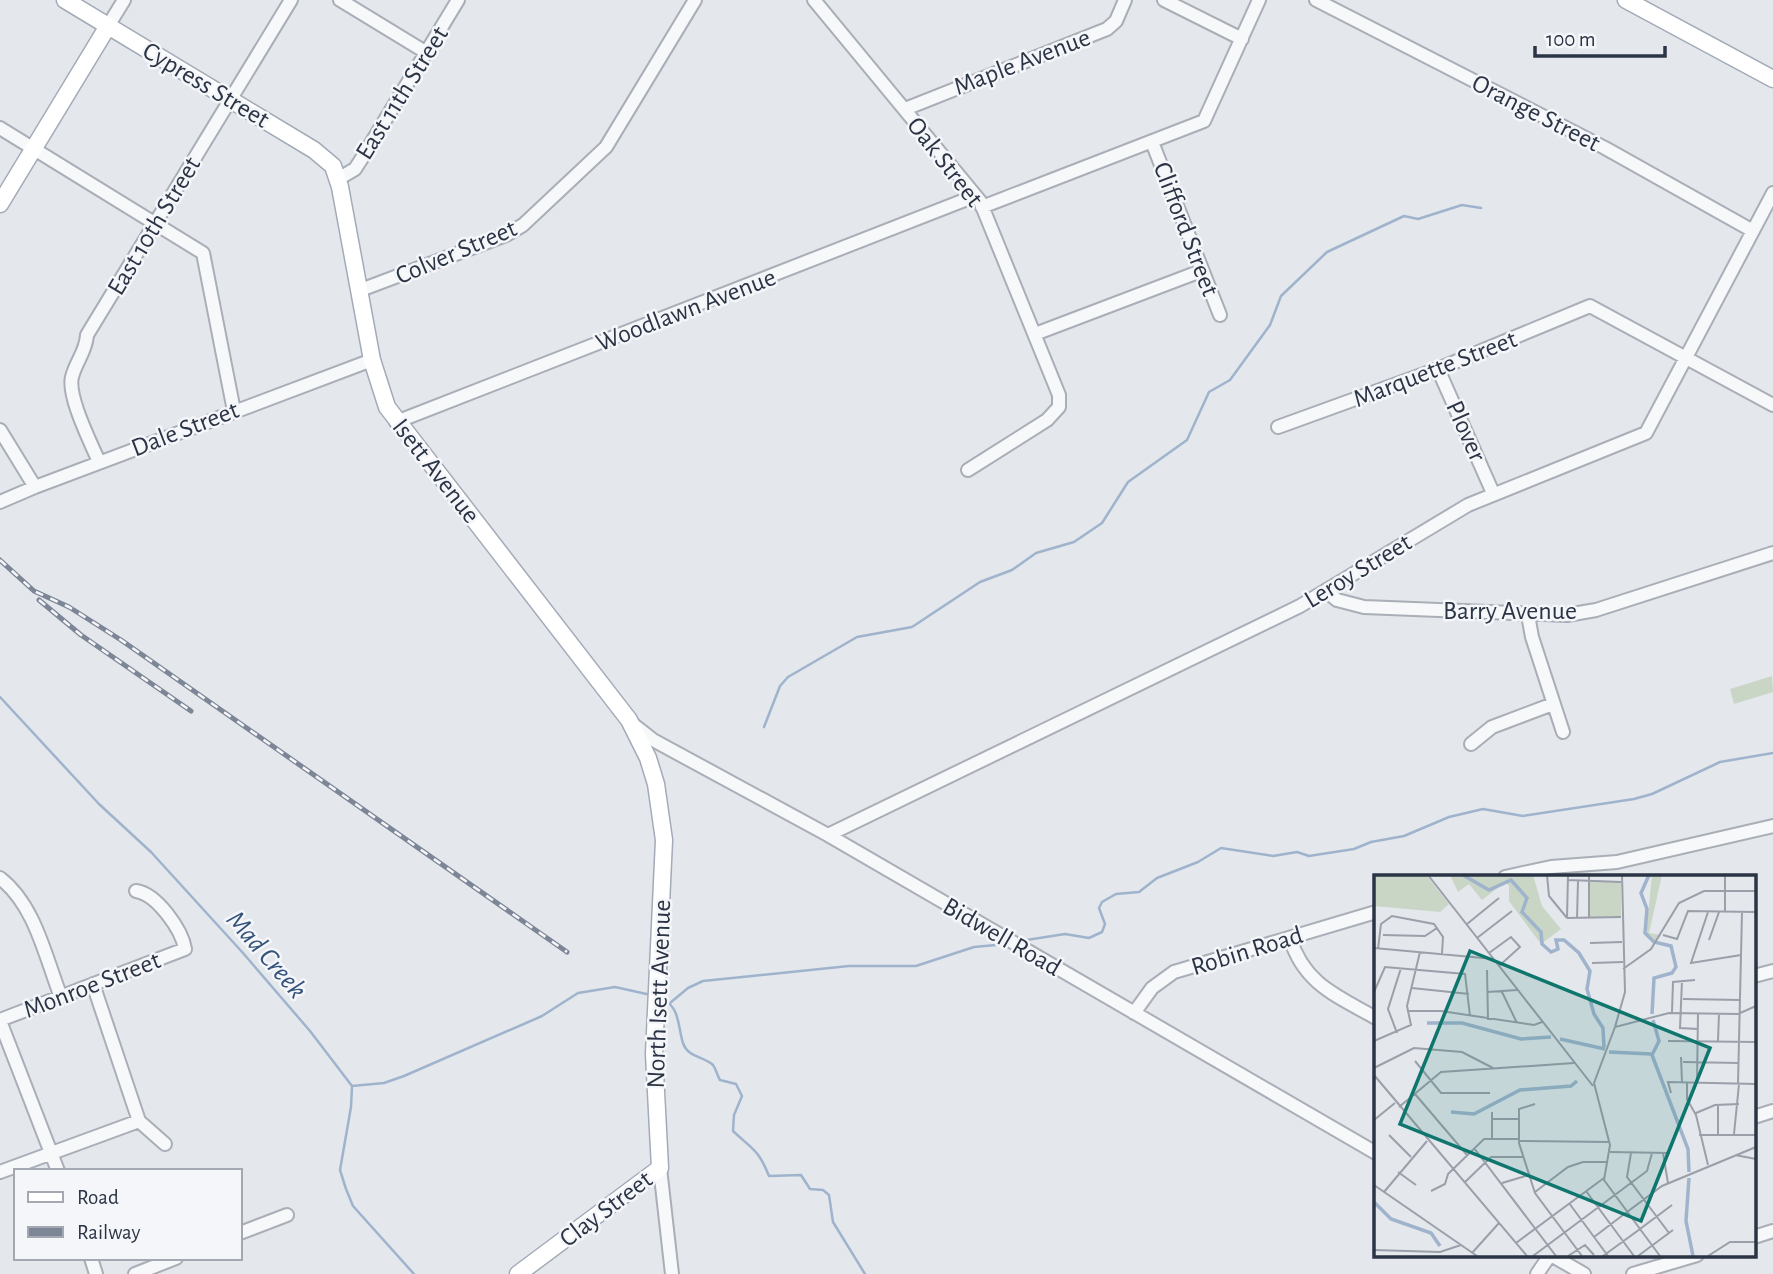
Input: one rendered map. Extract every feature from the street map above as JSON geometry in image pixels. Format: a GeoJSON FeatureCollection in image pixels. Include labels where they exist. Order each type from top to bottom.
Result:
{"type":"FeatureCollection","features":[{"type":"Feature","properties":{"kind":"main road","name":"Cypress Street"},"geometry":{"type":"LineString","coordinates":[[65,0],[321,155],[333,166],[338,179]]}},
{"type":"Feature","properties":{"kind":"main road"},"geometry":{"type":"LineString","coordinates":[[1626,0],[1773,79]]}},
{"type":"Feature","properties":{"kind":"main road"},"geometry":{"type":"LineString","coordinates":[[0,204],[108,26]]}},
{"type":"Feature","properties":{"kind":"main road","name":"Isett Avenue"},"geometry":{"type":"LineString","coordinates":[[338,179],[372,360],[378,383],[396,422],[629,720]]}},
{"type":"Feature","properties":{"kind":"main road","name":"North Isett Avenue"},"geometry":{"type":"LineString","coordinates":[[629,720],[652,771],[664,835],[654,1054],[660,1168]]}},
{"type":"Feature","properties":{"kind":"main road","name":"Clay Street"},"geometry":{"type":"LineString","coordinates":[[518,1274],[660,1168]]}},
{"type":"Feature","properties":{"kind":"street"},"geometry":{"type":"LineString","coordinates":[[108,26],[124,0]]}},
{"type":"Feature","properties":{"kind":"street","name":"East 10th Street"},"geometry":{"type":"LineString","coordinates":[[99,462],[73,396],[71,381],[85,354],[87,335],[291,0]]}},
{"type":"Feature","properties":{"kind":"street"},"geometry":{"type":"LineString","coordinates":[[340,0],[427,53]]}},
{"type":"Feature","properties":{"kind":"street","name":"East 11th Street"},"geometry":{"type":"LineString","coordinates":[[338,179],[355,169],[365,155],[458,0]]}},
{"type":"Feature","properties":{"kind":"street","name":"Colver Street"},"geometry":{"type":"LineString","coordinates":[[358,291],[506,235],[523,225],[606,147],[695,0]]}},
{"type":"Feature","properties":{"kind":"street"},"geometry":{"type":"LineString","coordinates":[[818,4],[832,0]]}},
{"type":"Feature","properties":{"kind":"street","name":"Maple Avenue"},"geometry":{"type":"LineString","coordinates":[[905,109],[1107,29],[1116,21],[1125,0]]}},
{"type":"Feature","properties":{"kind":"street"},"geometry":{"type":"LineString","coordinates":[[1164,0],[1242,39]]}},
{"type":"Feature","properties":{"kind":"street","name":"Woodlawn Avenue"},"geometry":{"type":"LineString","coordinates":[[396,422],[979,201],[1152,142],[1204,121],[1259,0]]}},
{"type":"Feature","properties":{"kind":"street","name":"Orange Street"},"geometry":{"type":"LineString","coordinates":[[1316,0],[1605,148],[1753,231]]}},
{"type":"Feature","properties":{"kind":"street","name":"Oak Street"},"geometry":{"type":"LineString","coordinates":[[818,4],[979,201],[1060,401],[1056,412],[1046,420],[968,470]]}},
{"type":"Feature","properties":{"kind":"street"},"geometry":{"type":"LineString","coordinates":[[0,128],[198,248],[206,259],[234,411]]}},
{"type":"Feature","properties":{"kind":"street","name":"Clifford Street"},"geometry":{"type":"LineString","coordinates":[[1152,142],[1220,316]]}},
{"type":"Feature","properties":{"kind":"street","name":"Leroy Street"},"geometry":{"type":"LineString","coordinates":[[828,835],[1264,625],[1493,493],[1646,433],[1773,193]]}},
{"type":"Feature","properties":{"kind":"street"},"geometry":{"type":"LineString","coordinates":[[1035,334],[1201,271]]}},
{"type":"Feature","properties":{"kind":"street","name":"Marquette Street"},"geometry":{"type":"LineString","coordinates":[[1278,427],[1438,369],[1590,306],[1688,358]]}},
{"type":"Feature","properties":{"kind":"street"},"geometry":{"type":"LineString","coordinates":[[1688,358],[1773,405]]}},
{"type":"Feature","properties":{"kind":"street","name":"Dale Street"},"geometry":{"type":"LineString","coordinates":[[0,502],[34,486],[372,360]]}},
{"type":"Feature","properties":{"kind":"street","name":"Plover"},"geometry":{"type":"LineString","coordinates":[[1438,369],[1493,493]]}},
{"type":"Feature","properties":{"kind":"street"},"geometry":{"type":"LineString","coordinates":[[0,430],[34,486]]}},
{"type":"Feature","properties":{"kind":"street","name":"Barry Avenue"},"geometry":{"type":"LineString","coordinates":[[1326,591],[1337,600],[1364,607],[1567,615],[1596,610],[1773,553]]}},
{"type":"Feature","properties":{"kind":"street"},"geometry":{"type":"LineString","coordinates":[[1528,615],[1563,732]]}},
{"type":"Feature","properties":{"kind":"street"},"geometry":{"type":"LineString","coordinates":[[1471,744],[1492,727],[1553,704]]}},
{"type":"Feature","properties":{"kind":"street","name":"Bidwell Road"},"geometry":{"type":"LineString","coordinates":[[629,720],[653,740],[828,835],[1374,1149]]}},
{"type":"Feature","properties":{"kind":"street"},"geometry":{"type":"LineString","coordinates":[[1514,875],[1551,867],[1607,863],[1773,826]]}},
{"type":"Feature","properties":{"kind":"street"},"geometry":{"type":"LineString","coordinates":[[1607,863],[1612,875]]}},
{"type":"Feature","properties":{"kind":"street"},"geometry":{"type":"LineString","coordinates":[[0,878],[19,896],[28,911],[61,997]]}},
{"type":"Feature","properties":{"kind":"street","name":"Monroe Street"},"geometry":{"type":"LineString","coordinates":[[0,1021],[185,950],[175,926],[147,895],[136,891]]}},
{"type":"Feature","properties":{"kind":"street","name":"Robin Road"},"geometry":{"type":"LineString","coordinates":[[1134,1013],[1152,988],[1174,972],[1374,913]]}},
{"type":"Feature","properties":{"kind":"street"},"geometry":{"type":"LineString","coordinates":[[1290,938],[1300,963],[1312,979],[1374,1017]]}},
{"type":"Feature","properties":{"kind":"street"},"geometry":{"type":"LineString","coordinates":[[1756,975],[1773,971]]}},
{"type":"Feature","properties":{"kind":"street"},"geometry":{"type":"LineString","coordinates":[[93,984],[139,1121],[165,1144]]}},
{"type":"Feature","properties":{"kind":"street"},"geometry":{"type":"LineString","coordinates":[[0,1021],[57,1169]]}},
{"type":"Feature","properties":{"kind":"street"},"geometry":{"type":"LineString","coordinates":[[1756,1116],[1773,1111]]}},
{"type":"Feature","properties":{"kind":"street"},"geometry":{"type":"LineString","coordinates":[[0,1172],[139,1121]]}},
{"type":"Feature","properties":{"kind":"street","name":"North Isett Avenue"},"geometry":{"type":"LineString","coordinates":[[660,1168],[672,1274]]}},
{"type":"Feature","properties":{"kind":"street"},"geometry":{"type":"LineString","coordinates":[[242,1233],[288,1215]]}},
{"type":"Feature","properties":{"kind":"street"},"geometry":{"type":"LineString","coordinates":[[1756,1236],[1773,1231]]}},
{"type":"Feature","properties":{"kind":"street"},"geometry":{"type":"LineString","coordinates":[[1537,1274],[1549,1256]]}},
{"type":"Feature","properties":{"kind":"street"},"geometry":{"type":"LineString","coordinates":[[1552,1256],[1584,1274]]}},
{"type":"Feature","properties":{"kind":"street"},"geometry":{"type":"LineString","coordinates":[[1633,1274],[1694,1256]]}},
{"type":"Feature","properties":{"kind":"street"},"geometry":{"type":"LineString","coordinates":[[135,1274],[171,1260]]}},
{"type":"Feature","properties":{"kind":"green space"},"geometry":{"type":"Polygon","coordinates":[[[1772,676],[1773,692],[1734,704],[1730,689],[1772,676]]]}},
{"type":"Feature","properties":{"kind":"waterway"},"geometry":{"type":"LineString","coordinates":[[764,727],[780,686],[788,677],[857,637],[912,627],[980,582],[1012,570],[1036,553],[1074,542],[1102,523],[1128,482],[1187,440],[1209,392],[1230,380],[1270,325],[1281,296],[1327,252],[1404,216],[1418,219],[1462,205],[1481,208]]}},
{"type":"Feature","properties":{"kind":"waterway","name":"Mad Creek"},"geometry":{"type":"LineString","coordinates":[[0,697],[99,804],[151,852],[243,953],[310,1031],[352,1086]]}},
{"type":"Feature","properties":{"kind":"waterway"},"geometry":{"type":"LineString","coordinates":[[1020,941],[1065,934],[1089,938],[1102,932],[1105,924],[1099,908],[1102,902],[1116,894],[1139,892],[1157,878],[1198,862],[1221,848],[1273,856],[1297,852],[1309,856],[1354,849],[1371,842],[1404,836],[1449,817],[1483,809],[1523,816],[1634,799],[1652,794],[1720,762],[1773,753]]}},
{"type":"Feature","properties":{"kind":"waterway"},"geometry":{"type":"LineString","coordinates":[[670,1003],[688,988],[703,981],[849,966],[916,966],[974,947],[1007,944]]}},
{"type":"Feature","properties":{"kind":"waterway"},"geometry":{"type":"LineString","coordinates":[[352,1086],[384,1083],[404,1076],[542,1016],[578,993],[615,987],[651,995]]}},
{"type":"Feature","properties":{"kind":"waterway"},"geometry":{"type":"LineString","coordinates":[[664,1000],[676,1013],[685,1048],[713,1065],[720,1080],[736,1084],[742,1096],[734,1115],[733,1131],[758,1155],[769,1176],[801,1175],[810,1189],[823,1190],[829,1195],[833,1222],[865,1274]]}},
{"type":"Feature","properties":{"kind":"waterway","name":"Mad Creek"},"geometry":{"type":"LineString","coordinates":[[352,1086],[340,1170],[346,1189],[353,1206],[414,1274]]}},
{"type":"Feature","properties":{"kind":"railway"},"geometry":{"type":"LineString","coordinates":[[0,560],[34,591],[69,607],[121,640],[567,952]]}},
{"type":"Feature","properties":{"kind":"railway"},"geometry":{"type":"LineString","coordinates":[[39,600],[81,635],[191,711]]}}]}
